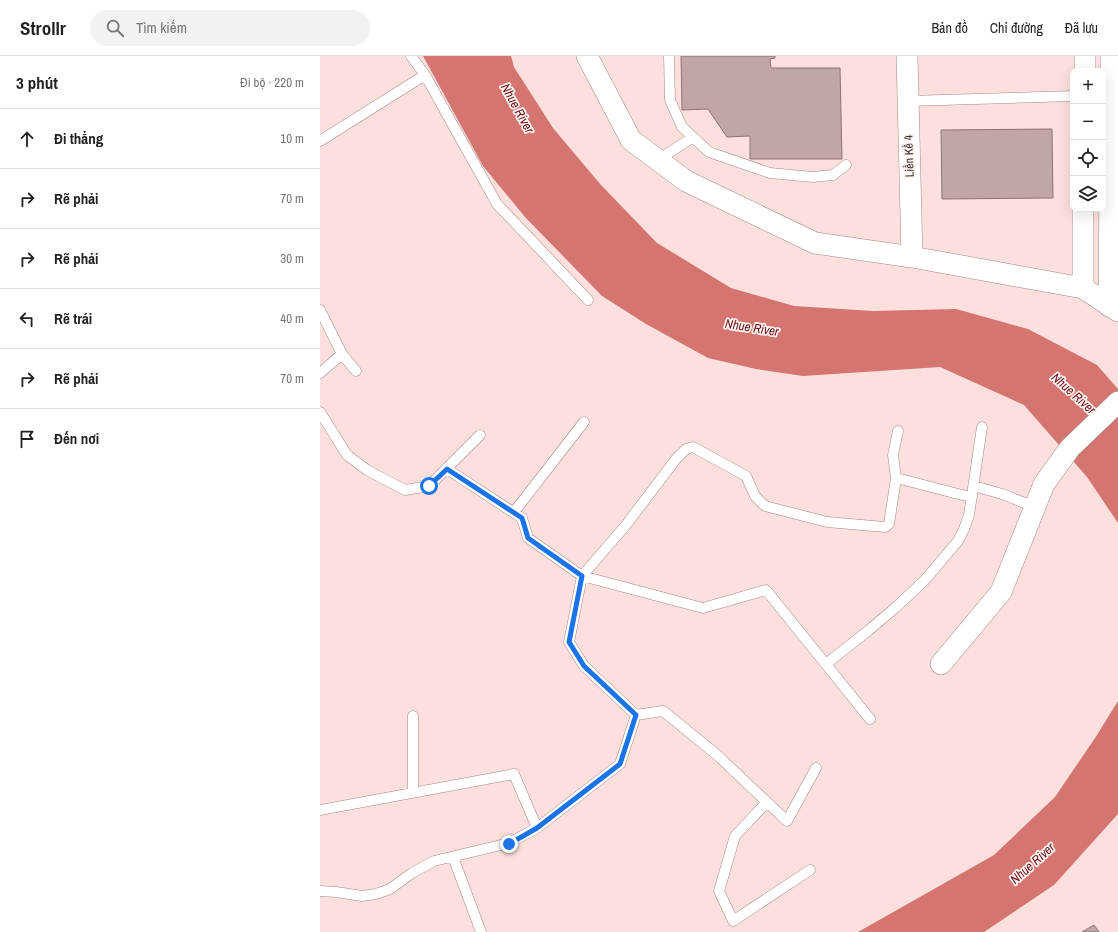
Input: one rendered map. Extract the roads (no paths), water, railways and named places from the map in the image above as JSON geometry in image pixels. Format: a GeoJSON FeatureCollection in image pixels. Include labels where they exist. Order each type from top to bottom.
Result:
{"type":"FeatureCollection","features":[{"type":"Feature","properties":{"kind":"street","name":"Liền Kề 4"},"geometry":{"type":"LineString","coordinates":[[906,56],[912,257]]}},
{"type":"Feature","properties":{"kind":"street"},"geometry":{"type":"LineString","coordinates":[[1085,56],[1085,68]]}},
{"type":"Feature","properties":{"kind":"street"},"geometry":{"type":"LineString","coordinates":[[1111,56],[1114,127],[1114,309]]}},
{"type":"Feature","properties":{"kind":"street"},"geometry":{"type":"LineString","coordinates":[[590,57],[631,140],[686,181],[815,243],[912,257],[1083,288],[1114,309]]}},
{"type":"Feature","properties":{"kind":"street"},"geometry":{"type":"LineString","coordinates":[[1083,212],[1083,288]]}},
{"type":"Feature","properties":{"kind":"street"},"geometry":{"type":"LineString","coordinates":[[941,664],[1001,592],[1044,484],[1070,448],[1118,402]]}},
{"type":"Feature","properties":{"kind":"lane"},"geometry":{"type":"LineString","coordinates":[[411,56],[425,75],[497,204],[588,300]]}},
{"type":"Feature","properties":{"kind":"lane"},"geometry":{"type":"LineString","coordinates":[[669,56],[670,100],[682,127],[709,152],[770,173],[813,177],[833,175],[846,165]]}},
{"type":"Feature","properties":{"kind":"lane"},"geometry":{"type":"LineString","coordinates":[[320,141],[425,75]]}},
{"type":"Feature","properties":{"kind":"lane"},"geometry":{"type":"LineString","coordinates":[[908,101],[1070,96]]}},
{"type":"Feature","properties":{"kind":"lane"},"geometry":{"type":"LineString","coordinates":[[658,160],[694,137]]}},
{"type":"Feature","properties":{"kind":"lane"},"geometry":{"type":"LineString","coordinates":[[320,310],[342,354],[356,371]]}},
{"type":"Feature","properties":{"kind":"lane"},"geometry":{"type":"LineString","coordinates":[[320,373],[342,354]]}},
{"type":"Feature","properties":{"kind":"lane"},"geometry":{"type":"LineString","coordinates":[[320,412],[347,456],[367,470],[405,490],[429,486],[480,435]]}},
{"type":"Feature","properties":{"kind":"lane"},"geometry":{"type":"LineString","coordinates":[[514,512],[584,422]]}},
{"type":"Feature","properties":{"kind":"lane"},"geometry":{"type":"LineString","coordinates":[[826,664],[895,608],[924,581],[958,541],[969,515],[982,427]]}},
{"type":"Feature","properties":{"kind":"lane"},"geometry":{"type":"LineString","coordinates":[[636,715],[584,666],[569,642],[582,576],[626,525],[676,459],[686,449],[693,447],[746,476],[755,496],[765,506],[827,522],[885,527],[889,524],[896,478],[893,455],[898,431]]}},
{"type":"Feature","properties":{"kind":"lane"},"geometry":{"type":"LineString","coordinates":[[447,469],[522,518],[528,538],[582,576],[703,608],[766,590],[870,719]]}},
{"type":"Feature","properties":{"kind":"lane"},"geometry":{"type":"LineString","coordinates":[[896,478],[930,486],[946,492],[972,497]]}},
{"type":"Feature","properties":{"kind":"lane"},"geometry":{"type":"LineString","coordinates":[[974,486],[1002,494],[1035,507]]}},
{"type":"Feature","properties":{"kind":"lane"},"geometry":{"type":"LineString","coordinates":[[636,715],[663,711],[716,754],[788,821],[816,768]]}},
{"type":"Feature","properties":{"kind":"lane"},"geometry":{"type":"LineString","coordinates":[[320,892],[336,892],[362,896],[376,894],[390,889],[412,872],[434,861],[509,844],[537,828],[620,764],[636,715]]}},
{"type":"Feature","properties":{"kind":"lane"},"geometry":{"type":"LineString","coordinates":[[413,716],[413,792]]}},
{"type":"Feature","properties":{"kind":"lane"},"geometry":{"type":"LineString","coordinates":[[320,810],[514,774],[537,828]]}},
{"type":"Feature","properties":{"kind":"lane"},"geometry":{"type":"LineString","coordinates":[[767,802],[735,836],[719,892],[733,921],[810,870]]}},
{"type":"Feature","properties":{"kind":"lane"},"geometry":{"type":"LineString","coordinates":[[453,856],[481,932]]}},
{"type":"Feature","properties":{"kind":"water","name":"Nhue River"},"geometry":{"type":"Polygon","coordinates":[[[423,56],[511,56],[514,67],[553,128],[601,185],[657,243],[731,288],[794,306],[873,311],[956,309],[1028,329],[1097,365],[1118,389],[1118,523],[1087,477],[1024,405],[940,367],[803,376],[756,369],[708,358],[646,324],[602,296],[525,217],[483,166],[423,56]]]}},
{"type":"Feature","properties":{"kind":"water","name":"Nhue River"},"geometry":{"type":"Polygon","coordinates":[[[1118,701],[1118,814],[1054,885],[984,932],[858,932],[994,855],[1055,797],[1118,701]]]}}]}
